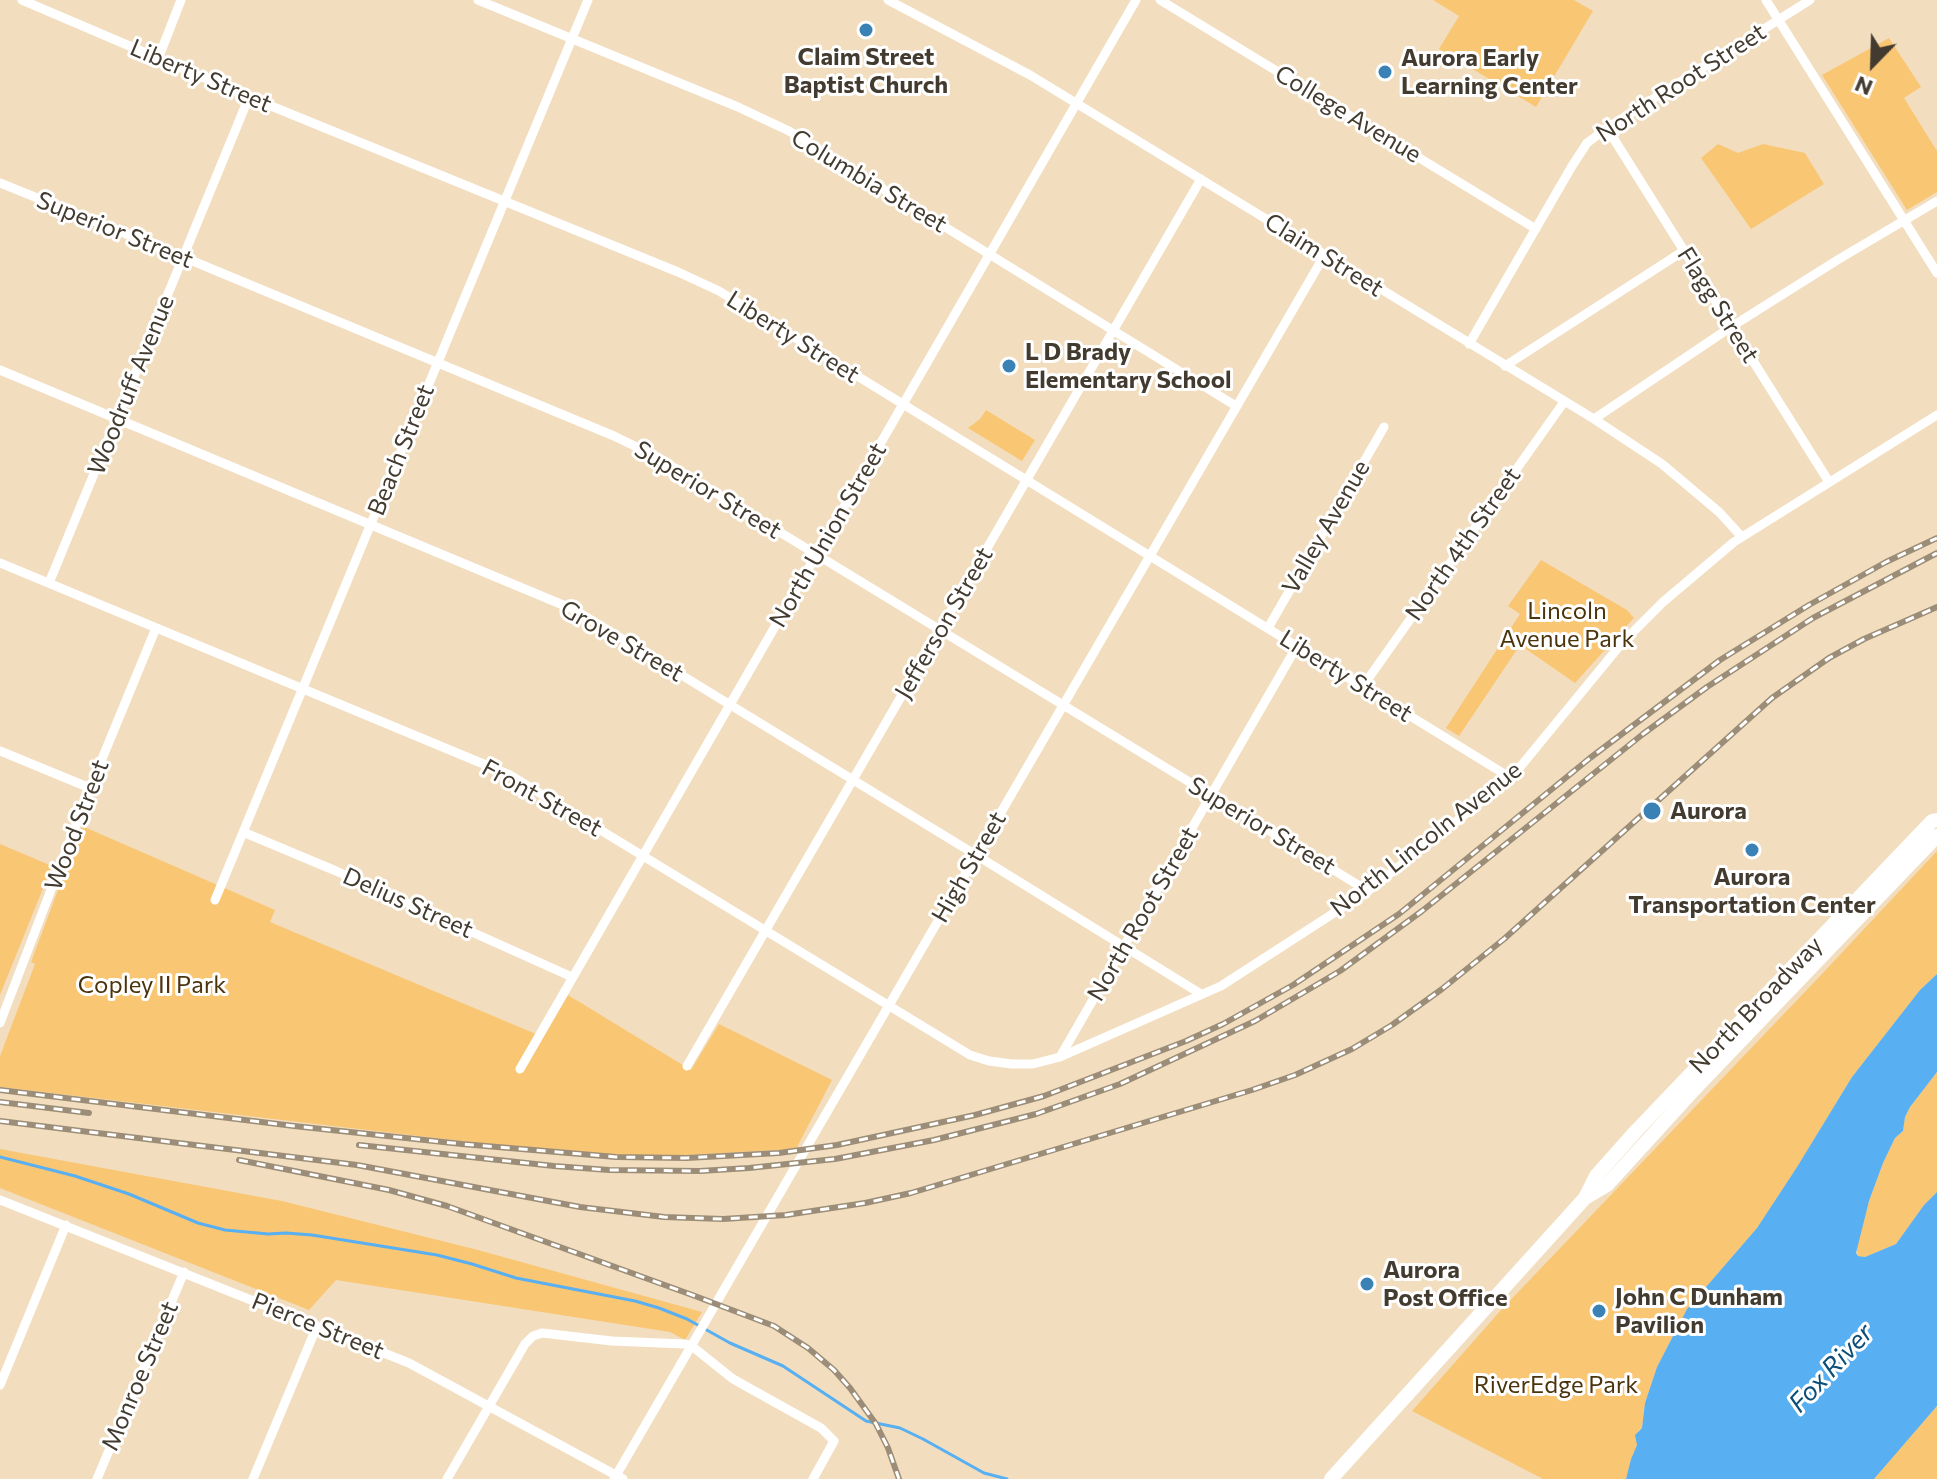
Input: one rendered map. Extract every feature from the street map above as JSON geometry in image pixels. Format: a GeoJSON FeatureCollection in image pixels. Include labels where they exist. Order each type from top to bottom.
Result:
{"type":"FeatureCollection","features":[{"type":"Feature","properties":{"kind":"main road","name":"North Broadway"},"geometry":{"type":"LineString","coordinates":[[1331,1479],[1585,1198],[1596,1176],[1636,1131],[1932,821],[1937,820]]}},
{"type":"Feature","properties":{"kind":"main road","name":"North Broadway"},"geometry":{"type":"LineString","coordinates":[[1585,1198],[1607,1185],[1937,836]]}},
{"type":"Feature","properties":{"kind":"street","name":"Liberty Street"},"geometry":{"type":"LineString","coordinates":[[22,0],[719,291],[1511,778]]}},
{"type":"Feature","properties":{"kind":"street"},"geometry":{"type":"LineString","coordinates":[[158,59],[181,0]]}},
{"type":"Feature","properties":{"kind":"street","name":"Columbia Street"},"geometry":{"type":"LineString","coordinates":[[478,0],[789,131],[1236,406]]}},
{"type":"Feature","properties":{"kind":"street","name":"Beach Street"},"geometry":{"type":"LineString","coordinates":[[215,900],[588,0]]}},
{"type":"Feature","properties":{"kind":"street","name":"Claim Street"},"geometry":{"type":"LineString","coordinates":[[888,0],[1030,75],[1594,419],[1662,464],[1719,512],[1741,536]]}},
{"type":"Feature","properties":{"kind":"street","name":"North Union Street"},"geometry":{"type":"LineString","coordinates":[[520,1069],[1136,0]]}},
{"type":"Feature","properties":{"kind":"street","name":"College Avenue"},"geometry":{"type":"LineString","coordinates":[[1160,0],[1536,229]]}},
{"type":"Feature","properties":{"kind":"street"},"geometry":{"type":"LineString","coordinates":[[1766,0],[1937,273]]}},
{"type":"Feature","properties":{"kind":"street","name":"North Root Street"},"geometry":{"type":"LineString","coordinates":[[1469,344],[1587,143],[1810,0]]}},
{"type":"Feature","properties":{"kind":"street","name":"Woodruff Avenue"},"geometry":{"type":"LineString","coordinates":[[49,583],[249,97]]}},
{"type":"Feature","properties":{"kind":"street","name":"Flagg Street"},"geometry":{"type":"LineString","coordinates":[[1607,128],[1829,482]]}},
{"type":"Feature","properties":{"kind":"street","name":"Jefferson Street"},"geometry":{"type":"LineString","coordinates":[[687,1066],[1201,179]]}},
{"type":"Feature","properties":{"kind":"street","name":"Superior Street"},"geometry":{"type":"LineString","coordinates":[[0,183],[635,446],[1368,891]]}},
{"type":"Feature","properties":{"kind":"street"},"geometry":{"type":"LineString","coordinates":[[1594,419],[1731,327],[1937,201]]}},
{"type":"Feature","properties":{"kind":"street"},"geometry":{"type":"LineString","coordinates":[[1505,366],[1685,250]]}},
{"type":"Feature","properties":{"kind":"street","name":"High Street"},"geometry":{"type":"LineString","coordinates":[[617,1478],[1324,256]]}},
{"type":"Feature","properties":{"kind":"street","name":"Grove Street"},"geometry":{"type":"LineString","coordinates":[[0,370],[575,610],[1201,994]]}},
{"type":"Feature","properties":{"kind":"street","name":"North 4th Street"},"geometry":{"type":"LineString","coordinates":[[1363,686],[1564,402]]}},
{"type":"Feature","properties":{"kind":"street","name":"North Lincoln Avenue"},"geometry":{"type":"LineString","coordinates":[[1060,1057],[1221,986],[1368,891],[1511,778],[1622,643],[1663,602],[1741,536],[1937,415]]}},
{"type":"Feature","properties":{"kind":"street","name":"Valley Avenue"},"geometry":{"type":"LineString","coordinates":[[1268,628],[1384,427]]}},
{"type":"Feature","properties":{"kind":"street","name":"Front Street"},"geometry":{"type":"LineString","coordinates":[[0,563],[510,775],[970,1055],[1012,1064],[1033,1064],[1060,1057]]}},
{"type":"Feature","properties":{"kind":"street","name":"Wood Street"},"geometry":{"type":"LineString","coordinates":[[0,1023],[90,788],[156,628]]}},
{"type":"Feature","properties":{"kind":"street","name":"North Root Street"},"geometry":{"type":"LineString","coordinates":[[1060,1057],[1297,646]]}},
{"type":"Feature","properties":{"kind":"street"},"geometry":{"type":"LineString","coordinates":[[0,751],[90,788]]}},
{"type":"Feature","properties":{"kind":"street","name":"Delius Street"},"geometry":{"type":"LineString","coordinates":[[243,832],[349,876],[572,977]]}},
{"type":"Feature","properties":{"kind":"street","name":"Pierce Street"},"geometry":{"type":"LineString","coordinates":[[0,1200],[409,1363],[617,1478]]}},
{"type":"Feature","properties":{"kind":"street"},"geometry":{"type":"LineString","coordinates":[[0,1385],[66,1225]]}},
{"type":"Feature","properties":{"kind":"street","name":"Monroe Street"},"geometry":{"type":"LineString","coordinates":[[97,1479],[184,1272]]}},
{"type":"Feature","properties":{"kind":"street"},"geometry":{"type":"LineString","coordinates":[[253,1479],[317,1326]]}},
{"type":"Feature","properties":{"kind":"street"},"geometry":{"type":"LineString","coordinates":[[447,1479],[525,1344],[542,1333],[693,1347],[733,1379],[821,1428],[834,1441],[813,1479]]}},
{"type":"Feature","properties":{"kind":"green space"},"geometry":{"type":"Polygon","coordinates":[[[1433,0],[1574,0],[1593,11],[1536,107],[1439,49],[1459,16],[1433,0]]]}},
{"type":"Feature","properties":{"kind":"green space"},"geometry":{"type":"Polygon","coordinates":[[[1889,38],[1921,87],[1904,98],[1937,151],[1937,192],[1907,210],[1822,75],[1889,38]]]}},
{"type":"Feature","properties":{"kind":"green space"},"geometry":{"type":"Polygon","coordinates":[[[1718,144],[1738,153],[1763,144],[1805,153],[1824,184],[1751,229],[1701,158],[1718,144]]]}},
{"type":"Feature","properties":{"kind":"green space"},"geometry":{"type":"Polygon","coordinates":[[[986,410],[1035,440],[1022,461],[968,428],[986,410]]]}},
{"type":"Feature","properties":{"kind":"green space","name":"Lincoln Avenue Park"},"geometry":{"type":"Polygon","coordinates":[[[1541,560],[1627,610],[1634,618],[1575,683],[1520,645],[1459,736],[1446,728],[1520,614],[1508,606],[1541,560]]]}},
{"type":"Feature","properties":{"kind":"green space","name":"Copley II Park"},"geometry":{"type":"Polygon","coordinates":[[[82,826],[275,910],[270,922],[543,1037],[568,995],[691,1070],[719,1024],[832,1080],[796,1149],[669,1156],[555,1152],[0,1087],[0,1056],[82,826]]]}},
{"type":"Feature","properties":{"kind":"green space"},"geometry":{"type":"Polygon","coordinates":[[[0,844],[52,866],[0,995],[0,844]]]}},
{"type":"Feature","properties":{"kind":"green space","name":"RiverEdge Park"},"geometry":{"type":"Polygon","coordinates":[[[1937,851],[1937,974],[1920,990],[1852,1077],[1757,1228],[1687,1309],[1657,1367],[1626,1479],[1543,1479],[1412,1411],[1501,1310],[1937,851]]]}},
{"type":"Feature","properties":{"kind":"green space"},"geometry":{"type":"Polygon","coordinates":[[[1937,1072],[1937,1192],[1896,1244],[1865,1257],[1858,1256],[1856,1248],[1883,1163],[1895,1138],[1903,1131],[1910,1107],[1937,1072]]]}},
{"type":"Feature","properties":{"kind":"green space"},"geometry":{"type":"Polygon","coordinates":[[[0,1149],[282,1201],[478,1250],[702,1312],[685,1340],[670,1332],[336,1280],[309,1310],[0,1188],[0,1149]]]}},
{"type":"Feature","properties":{"kind":"green space"},"geometry":{"type":"Polygon","coordinates":[[[1937,1406],[1937,1479],[1874,1479],[1896,1453],[1937,1406]]]}},
{"type":"Feature","properties":{"kind":"water","name":"Fox River"},"geometry":{"type":"Polygon","coordinates":[[[1937,974],[1937,1072],[1910,1107],[1903,1131],[1895,1138],[1883,1163],[1869,1201],[1856,1253],[1865,1257],[1896,1244],[1937,1192],[1937,1406],[1874,1479],[1626,1479],[1637,1445],[1635,1435],[1642,1428],[1645,1403],[1657,1367],[1687,1309],[1757,1228],[1852,1077],[1920,990],[1937,974]]]}},
{"type":"Feature","properties":{"kind":"waterway"},"geometry":{"type":"LineString","coordinates":[[0,1157],[75,1176],[129,1194],[198,1223],[225,1230],[312,1235],[437,1255],[516,1278],[659,1308],[783,1366],[866,1421],[900,1428],[984,1473],[1007,1479]]}},
{"type":"Feature","properties":{"kind":"railway"},"geometry":{"type":"LineString","coordinates":[[0,1090],[462,1144],[616,1157],[686,1158],[779,1153],[837,1145],[975,1115],[1044,1096],[1186,1041],[1293,985],[1399,914],[1590,758],[1720,660],[1809,605],[1937,538]]}},
{"type":"Feature","properties":{"kind":"railway"},"geometry":{"type":"LineString","coordinates":[[359,1145],[609,1170],[749,1168],[835,1159],[934,1140],[1036,1114],[1120,1084],[1255,1021],[1340,971],[1422,911],[1643,734],[1707,687],[1813,618],[1937,553]]}},
{"type":"Feature","properties":{"kind":"railway"},"geometry":{"type":"LineString","coordinates":[[0,1121],[357,1165],[580,1207],[664,1217],[723,1219],[786,1215],[911,1193],[1252,1090],[1295,1075],[1352,1049],[1442,989],[1504,939],[1772,698],[1829,658],[1937,607]]}},
{"type":"Feature","properties":{"kind":"railway"},"geometry":{"type":"LineString","coordinates":[[0,1102],[89,1113]]}},
{"type":"Feature","properties":{"kind":"railway"},"geometry":{"type":"LineString","coordinates":[[239,1160],[389,1190],[447,1206],[774,1326],[808,1348],[850,1388],[876,1424],[899,1479]]}},
{"type":"Feature","properties":{"kind":"place","name":"Claim Street Baptist Church"},"geometry":{"type":"Point","coordinates":[866,30]}},
{"type":"Feature","properties":{"kind":"place","name":"Aurora Early Learning Center"},"geometry":{"type":"Point","coordinates":[1385,72]}},
{"type":"Feature","properties":{"kind":"place","name":"L D Brady Elementary School"},"geometry":{"type":"Point","coordinates":[1009,366]}},
{"type":"Feature","properties":{"kind":"place","name":"Aurora"},"geometry":{"type":"Point","coordinates":[1652,811]}},
{"type":"Feature","properties":{"kind":"place","name":"Aurora Transportation Center"},"geometry":{"type":"Point","coordinates":[1752,850]}},
{"type":"Feature","properties":{"kind":"place","name":"Aurora Post Office"},"geometry":{"type":"Point","coordinates":[1367,1284]}},
{"type":"Feature","properties":{"kind":"place","name":"John C Dunham Pavilion"},"geometry":{"type":"Point","coordinates":[1599,1311]}}]}
